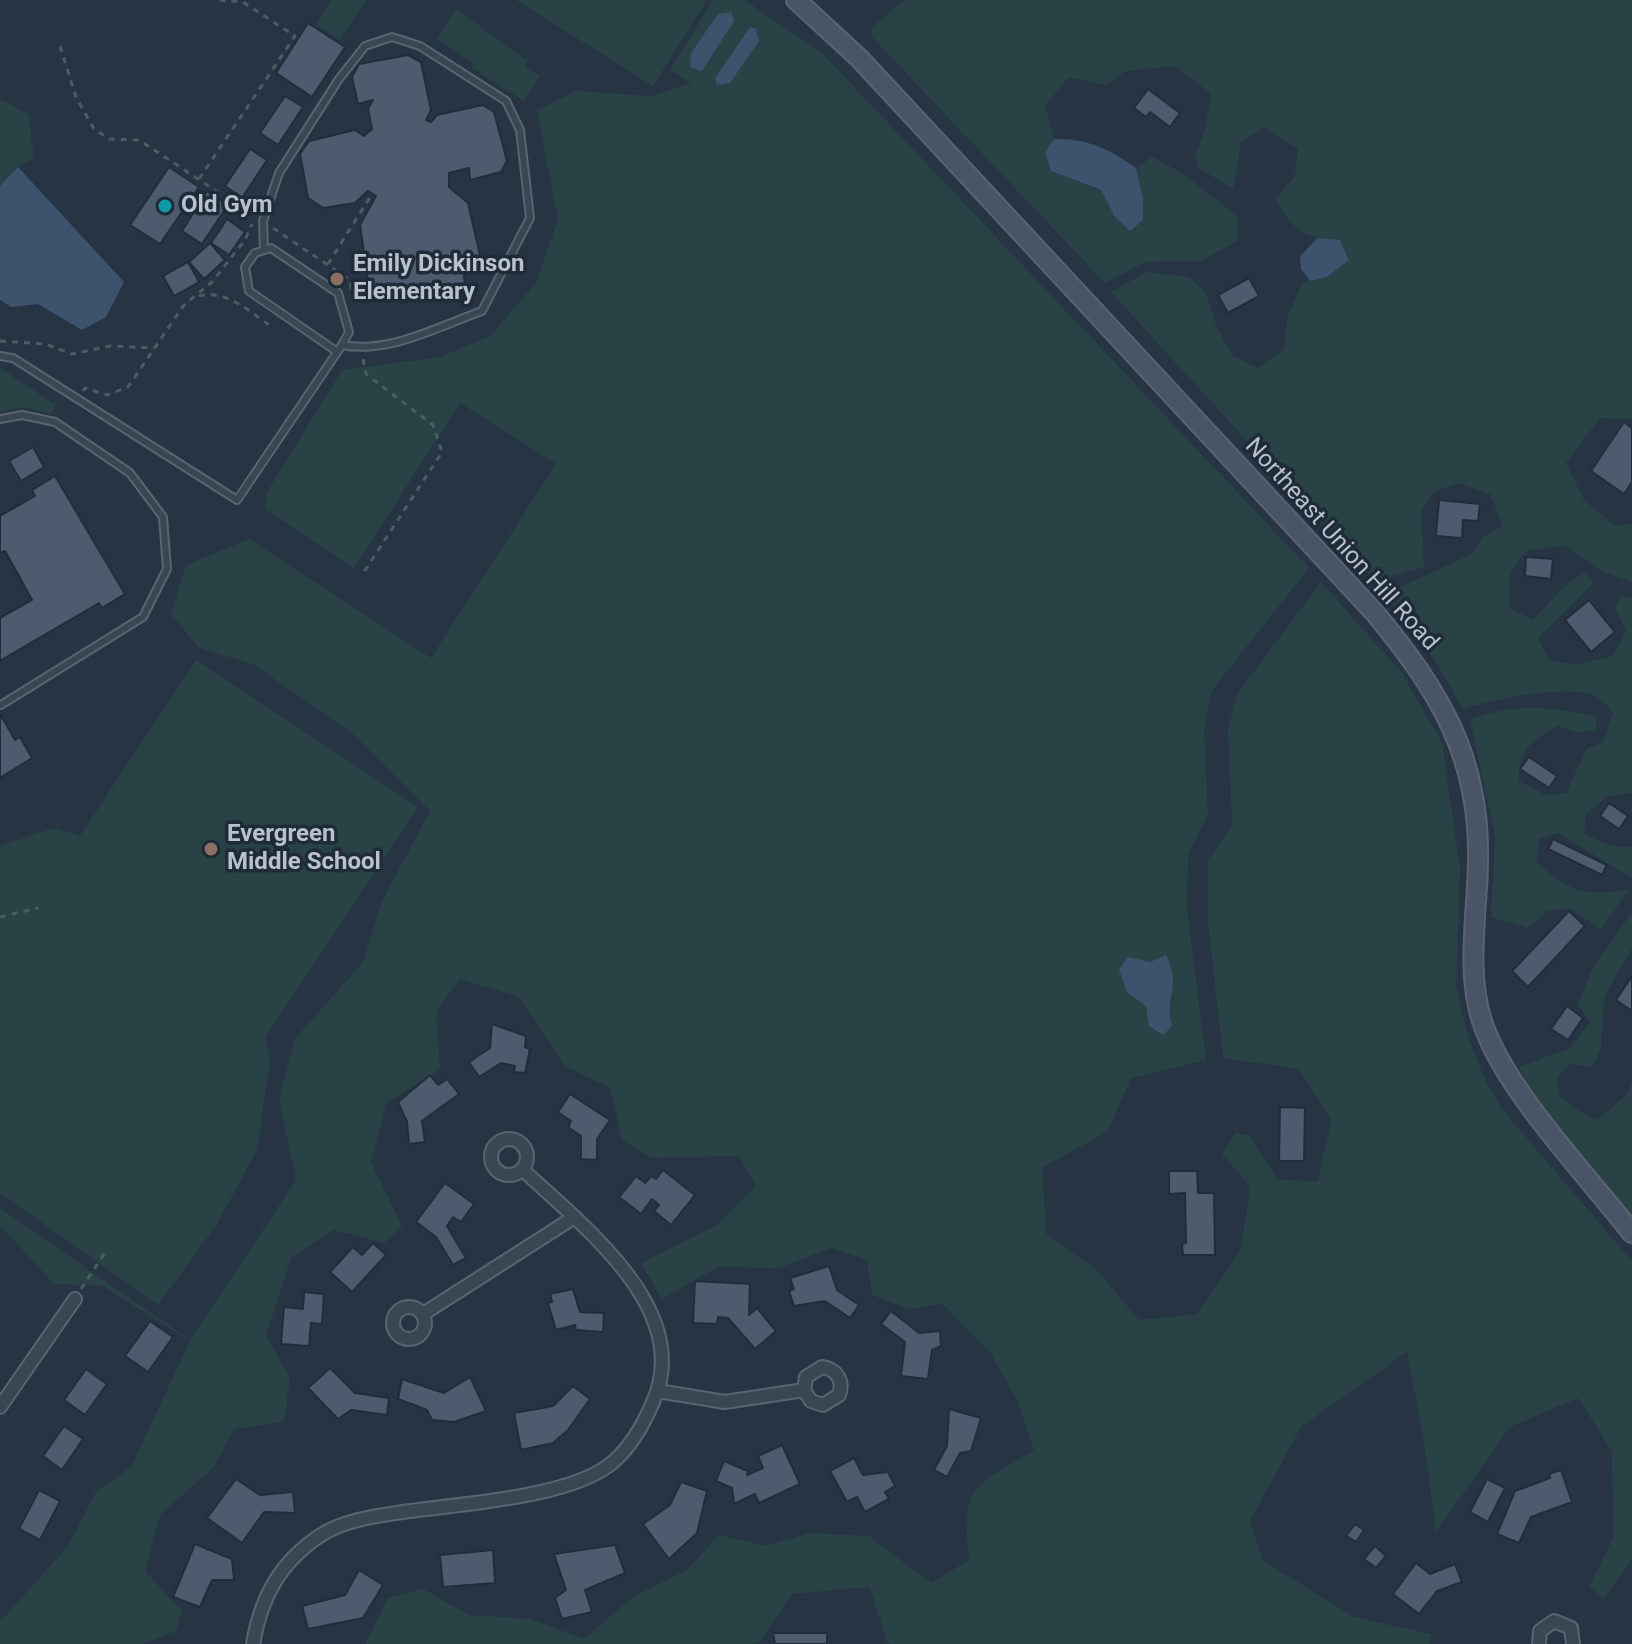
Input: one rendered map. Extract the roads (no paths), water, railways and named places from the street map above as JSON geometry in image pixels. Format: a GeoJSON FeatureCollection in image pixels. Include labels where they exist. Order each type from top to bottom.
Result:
{"type":"FeatureCollection","features":[{"type":"Feature","properties":{"kind":"street","name":"Northeast Union Hill Road"},"geometry":{"type":"LineString","coordinates":[[796,0],[859,58],[997,204],[1375,613],[1420,668],[1446,710],[1474,802],[1478,861],[1474,989],[1481,1020],[1493,1050],[1518,1088],[1632,1233]]}},
{"type":"Feature","properties":{"kind":"street"},"geometry":{"type":"LineString","coordinates":[[253,1644],[259,1611],[268,1587],[322,1535],[351,1522],[525,1495],[588,1479],[614,1462],[642,1428],[658,1391],[662,1358],[655,1323],[627,1271],[522,1169]]}},
{"type":"Feature","properties":{"kind":"street"},"geometry":{"type":"LineString","coordinates":[[423,1314],[573,1218]]}},
{"type":"Feature","properties":{"kind":"street"},"geometry":{"type":"LineString","coordinates":[[0,1407],[75,1299]]}},
{"type":"Feature","properties":{"kind":"street"},"geometry":{"type":"LineString","coordinates":[[658,1391],[725,1402],[804,1390]]}},
{"type":"Feature","properties":{"kind":"street"},"geometry":{"type":"LineString","coordinates":[[1539,1644],[1543,1626],[1554,1621],[1571,1628],[1573,1644]]}},
{"type":"Feature","properties":{"kind":"lane"},"geometry":{"type":"LineString","coordinates":[[0,356],[13,358],[237,500],[339,348],[349,332],[338,293],[271,248],[255,253],[245,267],[249,291],[339,348],[362,349],[392,344],[482,311],[530,218],[520,130],[506,101],[420,46],[392,37],[365,46],[339,79],[279,173],[263,221],[264,250]]}},
{"type":"Feature","properties":{"kind":"lane"},"geometry":{"type":"LineString","coordinates":[[0,419],[22,415],[55,422],[130,473],[163,517],[167,569],[143,617],[1,705]]}},
{"type":"Feature","properties":{"kind":"water"},"geometry":{"type":"Polygon","coordinates":[[[731,12],[734,21],[702,71],[690,67],[691,53],[718,14],[731,12]]]}},
{"type":"Feature","properties":{"kind":"water"},"geometry":{"type":"Polygon","coordinates":[[[750,27],[756,29],[759,41],[730,83],[717,85],[715,78],[750,27]]]}},
{"type":"Feature","properties":{"kind":"water"},"geometry":{"type":"Polygon","coordinates":[[[1054,139],[1077,140],[1097,146],[1136,168],[1143,198],[1143,220],[1130,231],[1115,217],[1101,190],[1051,171],[1045,153],[1054,139]]]}},
{"type":"Feature","properties":{"kind":"water"},"geometry":{"type":"Polygon","coordinates":[[[18,167],[124,282],[106,317],[82,330],[38,304],[11,307],[0,300],[0,186],[18,167]]]}},
{"type":"Feature","properties":{"kind":"water"},"geometry":{"type":"Polygon","coordinates":[[[1317,238],[1340,240],[1349,260],[1327,277],[1310,281],[1301,269],[1300,257],[1317,238]]]}},
{"type":"Feature","properties":{"kind":"water"},"geometry":{"type":"Polygon","coordinates":[[[1166,955],[1173,975],[1172,1026],[1163,1035],[1149,1026],[1146,1006],[1127,992],[1119,969],[1128,957],[1150,962],[1166,955]]]}},
{"type":"Feature","properties":{"kind":"place","name":"Old Gym"},"geometry":{"type":"Point","coordinates":[165,206]}},
{"type":"Feature","properties":{"kind":"place","name":"Emily Dickinson Elementary"},"geometry":{"type":"Point","coordinates":[337,279]}},
{"type":"Feature","properties":{"kind":"place","name":"Evergreen Middle School"},"geometry":{"type":"Point","coordinates":[211,849]}}]}
